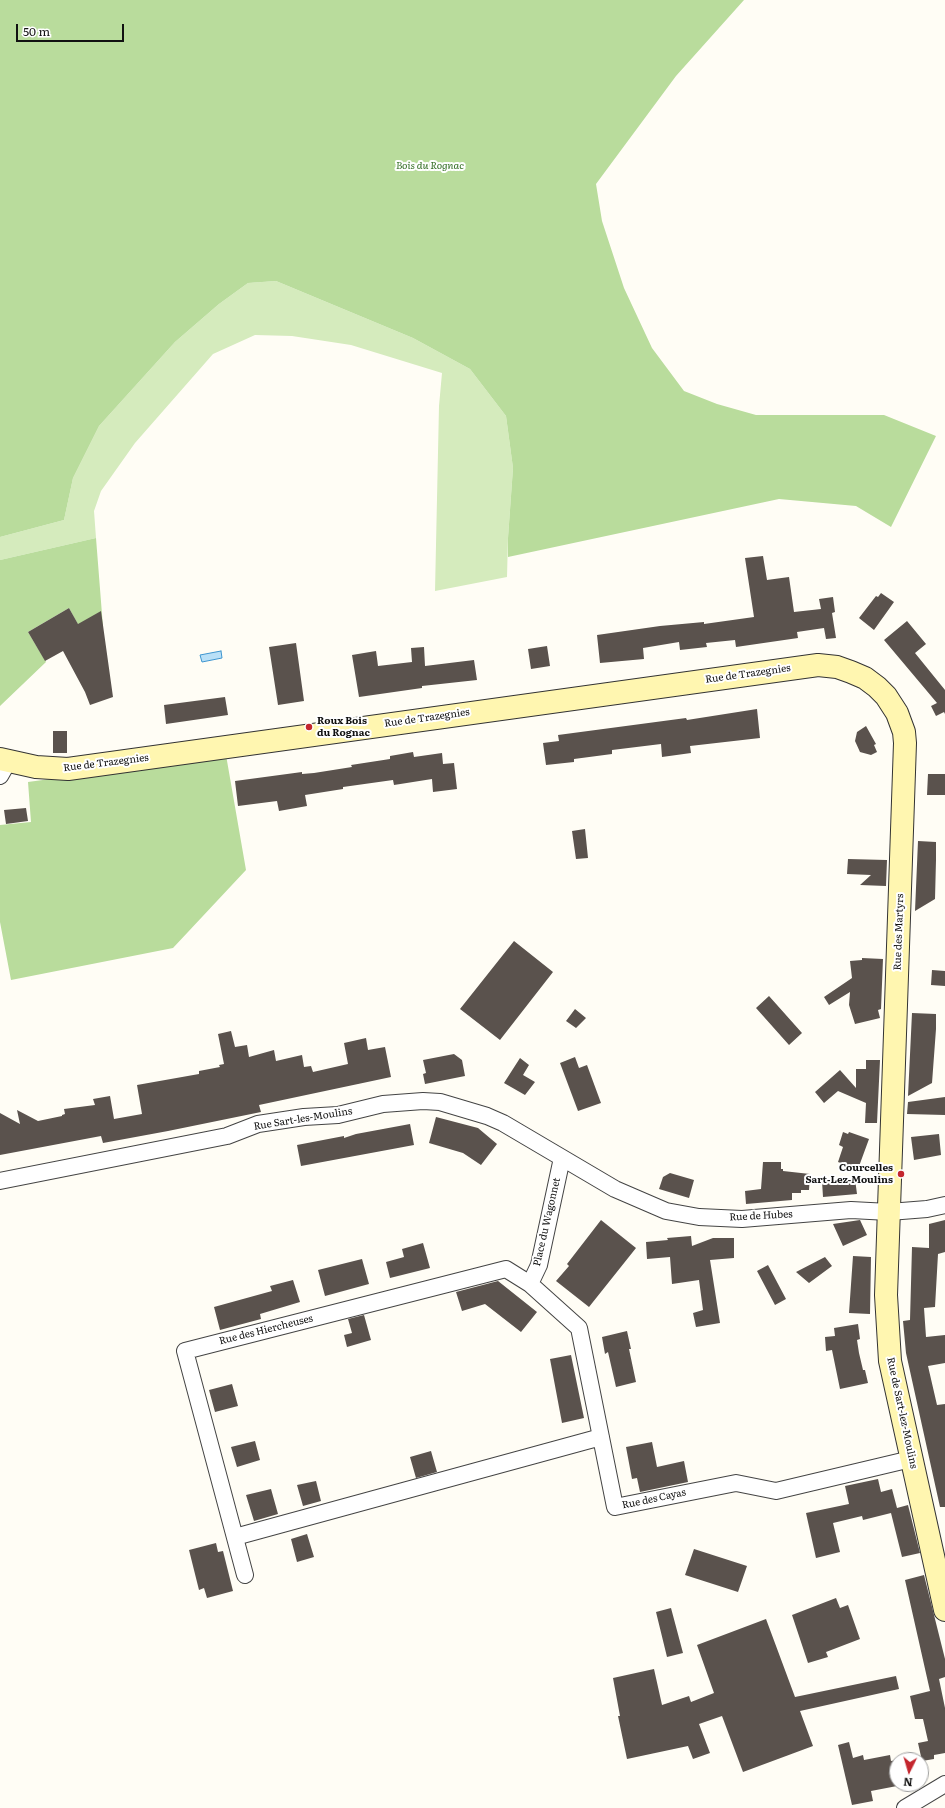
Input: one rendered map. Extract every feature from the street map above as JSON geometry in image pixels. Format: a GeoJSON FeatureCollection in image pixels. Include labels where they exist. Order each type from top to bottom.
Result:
{"type":"FeatureCollection","features":[{"type":"Feature","properties":{"kind":"main road","name":"Rue de Trazegnies"},"geometry":{"type":"LineString","coordinates":[[3,766],[68,769],[797,667],[824,665],[854,673]]}},
{"type":"Feature","properties":{"kind":"main road","name":"Rue des Martyrs"},"geometry":{"type":"LineString","coordinates":[[854,673],[872,683],[890,702],[900,719],[905,743],[889,1212]]}},
{"type":"Feature","properties":{"kind":"main road","name":"Rue de Sart-lez-Moulins"},"geometry":{"type":"LineString","coordinates":[[889,1212],[886,1295],[890,1361],[945,1610]]}},
{"type":"Feature","properties":{"kind":"street","name":"Rue Sart-les-Moulins"},"geometry":{"type":"LineString","coordinates":[[0,1181],[227,1136],[258,1124],[304,1117],[338,1114],[383,1104],[440,1102],[487,1116],[503,1123],[615,1190],[635,1199]]}},
{"type":"Feature","properties":{"kind":"street","name":"Place du Wagonnet"},"geometry":{"type":"LineString","coordinates":[[530,1284],[539,1265],[562,1158]]}},
{"type":"Feature","properties":{"kind":"street","name":"Rue de Hubes"},"geometry":{"type":"LineString","coordinates":[[635,1199],[666,1211],[699,1217],[742,1219],[851,1210],[889,1212],[927,1209],[945,1205]]}},
{"type":"Feature","properties":{"kind":"street","name":"Rue des Hiercheuses"},"geometry":{"type":"LineString","coordinates":[[245,1575],[185,1350],[506,1269],[530,1284]]}},
{"type":"Feature","properties":{"kind":"street","name":"Rue des Cayas"},"geometry":{"type":"LineString","coordinates":[[530,1284],[580,1328],[615,1507],[736,1482],[776,1491],[911,1459]]}},
{"type":"Feature","properties":{"kind":"street"},"geometry":{"type":"LineString","coordinates":[[235,1537],[601,1437]]}},
{"type":"Feature","properties":{"kind":"street"},"geometry":{"type":"LineString","coordinates":[[905,1808],[945,1784]]}},
{"type":"Feature","properties":{"kind":"green space","name":"Bois du Rognac"},"geometry":{"type":"Polygon","coordinates":[[[0,0],[744,0],[676,76],[596,184],[602,221],[624,288],[652,348],[684,391],[717,404],[756,415],[884,415],[936,436],[891,527],[856,506],[779,499],[508,557],[513,468],[506,416],[470,369],[413,338],[276,281],[248,283],[219,304],[175,342],[99,426],[73,478],[64,520],[0,537],[0,0]]]}},
{"type":"Feature","properties":{"kind":"green space"},"geometry":{"type":"Polygon","coordinates":[[[276,281],[413,338],[470,369],[506,416],[513,468],[507,577],[435,591],[439,406],[442,373],[351,345],[292,336],[255,335],[213,354],[135,443],[101,491],[94,511],[96,538],[0,560],[0,537],[64,520],[73,478],[99,426],[175,342],[219,304],[248,283],[276,281]]]}},
{"type":"Feature","properties":{"kind":"green space"},"geometry":{"type":"Polygon","coordinates":[[[96,538],[103,627],[85,637],[69,608],[28,632],[46,662],[0,706],[0,560],[96,538]]]}},
{"type":"Feature","properties":{"kind":"green space"},"geometry":{"type":"Polygon","coordinates":[[[226,755],[246,870],[173,948],[11,980],[0,922],[0,825],[31,822],[28,782],[226,755]]]}},
{"type":"Feature","properties":{"kind":"water"},"geometry":{"type":"Polygon","coordinates":[[[221,651],[222,658],[202,662],[200,655],[221,651]]]}},
{"type":"Feature","properties":{"kind":"building"},"geometry":{"type":"Polygon","coordinates":[[[763,556],[767,580],[789,577],[794,612],[821,609],[819,599],[833,597],[835,612],[832,613],[836,638],[826,639],[824,628],[797,632],[798,638],[736,647],[735,640],[706,643],[707,647],[680,650],[679,642],[643,648],[644,659],[600,663],[597,635],[660,626],[704,622],[704,624],[754,617],[745,558],[763,556]]]}},
{"type":"Feature","properties":{"kind":"building"},"geometry":{"type":"Polygon","coordinates":[[[881,593],[894,602],[874,630],[859,618],[876,596],[878,597],[881,593]]]}},
{"type":"Feature","properties":{"kind":"building"},"geometry":{"type":"Polygon","coordinates":[[[69,608],[78,624],[101,611],[113,697],[90,705],[85,692],[63,651],[45,661],[28,632],[69,608]]]}},
{"type":"Feature","properties":{"kind":"building"},"geometry":{"type":"Polygon","coordinates":[[[907,621],[926,644],[915,653],[945,690],[945,714],[944,712],[936,716],[931,706],[937,703],[884,640],[907,621]]]}},
{"type":"Feature","properties":{"kind":"building"},"geometry":{"type":"Polygon","coordinates":[[[296,643],[304,701],[278,705],[269,647],[296,643]]]}},
{"type":"Feature","properties":{"kind":"building"},"geometry":{"type":"Polygon","coordinates":[[[547,646],[550,666],[531,669],[528,649],[547,646]]]}},
{"type":"Feature","properties":{"kind":"building"},"geometry":{"type":"Polygon","coordinates":[[[424,647],[425,666],[474,660],[477,680],[422,686],[422,688],[359,697],[352,655],[376,651],[378,666],[412,662],[411,648],[424,647]]]}},
{"type":"Feature","properties":{"kind":"building"},"geometry":{"type":"Polygon","coordinates":[[[225,697],[228,715],[166,724],[164,705],[225,697]]]}},
{"type":"Feature","properties":{"kind":"building"},"geometry":{"type":"Polygon","coordinates":[[[757,709],[760,738],[690,746],[691,753],[662,757],[661,744],[612,750],[612,754],[574,759],[574,762],[546,765],[543,743],[559,741],[558,735],[686,718],[687,720],[757,709]]]}},
{"type":"Feature","properties":{"kind":"building"},"geometry":{"type":"Polygon","coordinates":[[[866,726],[876,744],[874,745],[877,752],[871,755],[860,752],[855,741],[857,732],[866,726]]]}},
{"type":"Feature","properties":{"kind":"building"},"geometry":{"type":"Polygon","coordinates":[[[53,731],[67,731],[67,753],[53,753],[53,731]]]}},
{"type":"Feature","properties":{"kind":"building"},"geometry":{"type":"Polygon","coordinates":[[[413,752],[414,757],[442,753],[443,764],[454,763],[457,789],[433,792],[432,779],[394,785],[393,780],[343,787],[343,789],[305,795],[307,806],[279,811],[277,801],[238,806],[235,781],[302,772],[302,774],[314,773],[352,767],[351,765],[390,759],[390,756],[413,752]]]}},
{"type":"Feature","properties":{"kind":"building"},"geometry":{"type":"Polygon","coordinates":[[[928,774],[945,774],[945,795],[927,795],[928,774]]]}},
{"type":"Feature","properties":{"kind":"building"},"geometry":{"type":"Polygon","coordinates":[[[26,808],[28,821],[6,824],[4,810],[26,808]]]}},
{"type":"Feature","properties":{"kind":"building"},"geometry":{"type":"Polygon","coordinates":[[[585,829],[588,858],[576,859],[572,831],[585,829]]]}},
{"type":"Feature","properties":{"kind":"building"},"geometry":{"type":"Polygon","coordinates":[[[918,841],[936,842],[935,899],[915,911],[918,841]]]}},
{"type":"Feature","properties":{"kind":"building"},"geometry":{"type":"Polygon","coordinates":[[[848,859],[887,860],[886,886],[860,885],[871,875],[847,874],[848,859]]]}},
{"type":"Feature","properties":{"kind":"building"},"geometry":{"type":"Polygon","coordinates":[[[514,941],[553,972],[500,1040],[460,1009],[514,941]]]}},
{"type":"Feature","properties":{"kind":"building"},"geometry":{"type":"Polygon","coordinates":[[[862,958],[883,959],[881,1009],[878,1010],[880,1018],[855,1024],[849,1005],[850,992],[829,1005],[824,997],[852,978],[850,961],[862,960],[862,958]]]}},
{"type":"Feature","properties":{"kind":"building"},"geometry":{"type":"Polygon","coordinates":[[[932,970],[945,971],[945,986],[931,985],[932,970]]]}},
{"type":"Feature","properties":{"kind":"building"},"geometry":{"type":"Polygon","coordinates":[[[769,996],[802,1033],[789,1045],[756,1008],[769,996]]]}},
{"type":"Feature","properties":{"kind":"building"},"geometry":{"type":"Polygon","coordinates":[[[575,1009],[586,1018],[576,1028],[566,1021],[575,1009]]]}},
{"type":"Feature","properties":{"kind":"building"},"geometry":{"type":"Polygon","coordinates":[[[912,1013],[936,1014],[936,1029],[932,1083],[908,1096],[912,1013]]]}},
{"type":"Feature","properties":{"kind":"building"},"geometry":{"type":"Polygon","coordinates":[[[231,1031],[235,1047],[247,1045],[249,1057],[274,1050],[276,1061],[302,1055],[304,1067],[311,1066],[313,1072],[348,1064],[344,1043],[366,1038],[368,1050],[385,1047],[391,1077],[259,1105],[261,1112],[168,1131],[103,1143],[101,1136],[0,1155],[0,1113],[20,1124],[17,1110],[38,1121],[62,1116],[65,1114],[64,1109],[95,1105],[93,1099],[110,1096],[114,1119],[142,1114],[137,1085],[199,1074],[199,1071],[220,1067],[219,1065],[224,1064],[218,1034],[231,1031]]]}},
{"type":"Feature","properties":{"kind":"building"},"geometry":{"type":"Polygon","coordinates":[[[454,1054],[462,1060],[465,1076],[425,1084],[423,1074],[426,1073],[423,1060],[454,1054]]]}},
{"type":"Feature","properties":{"kind":"building"},"geometry":{"type":"Polygon","coordinates":[[[575,1057],[579,1068],[587,1065],[601,1103],[578,1111],[560,1063],[575,1057]]]}},
{"type":"Feature","properties":{"kind":"building"},"geometry":{"type":"Polygon","coordinates":[[[520,1058],[529,1065],[523,1075],[535,1082],[525,1095],[504,1083],[520,1058]]]}},
{"type":"Feature","properties":{"kind":"building"},"geometry":{"type":"Polygon","coordinates":[[[866,1060],[880,1060],[877,1123],[865,1123],[866,1103],[838,1091],[824,1103],[815,1092],[840,1070],[856,1088],[856,1069],[866,1069],[866,1060]]]}},
{"type":"Feature","properties":{"kind":"building"},"geometry":{"type":"Polygon","coordinates":[[[945,1097],[945,1115],[907,1114],[908,1102],[945,1097]]]}},
{"type":"Feature","properties":{"kind":"building"},"geometry":{"type":"Polygon","coordinates":[[[436,1117],[478,1128],[497,1144],[481,1165],[463,1153],[429,1143],[436,1117]]]}},
{"type":"Feature","properties":{"kind":"building"},"geometry":{"type":"Polygon","coordinates":[[[410,1124],[414,1145],[301,1166],[297,1145],[344,1136],[344,1138],[356,1134],[410,1124]]]}},
{"type":"Feature","properties":{"kind":"building"},"geometry":{"type":"Polygon","coordinates":[[[843,1132],[848,1134],[849,1132],[869,1139],[858,1169],[838,1162],[843,1147],[839,1145],[843,1132]]]}},
{"type":"Feature","properties":{"kind":"building"},"geometry":{"type":"Polygon","coordinates":[[[939,1134],[941,1155],[914,1160],[911,1137],[939,1134]]]}},
{"type":"Feature","properties":{"kind":"building"},"geometry":{"type":"Polygon","coordinates":[[[763,1162],[781,1162],[781,1169],[783,1169],[783,1171],[810,1174],[809,1190],[801,1190],[801,1193],[792,1193],[792,1200],[746,1204],[745,1191],[761,1189],[763,1162]]]}},
{"type":"Feature","properties":{"kind":"building"},"geometry":{"type":"Polygon","coordinates":[[[670,1173],[694,1180],[689,1198],[659,1189],[663,1177],[670,1173]]]}},
{"type":"Feature","properties":{"kind":"building"},"geometry":{"type":"Polygon","coordinates":[[[855,1179],[857,1194],[823,1197],[822,1181],[855,1179]]]}},
{"type":"Feature","properties":{"kind":"building"},"geometry":{"type":"Polygon","coordinates":[[[601,1220],[636,1248],[589,1307],[556,1281],[569,1266],[567,1264],[601,1220]]]}},
{"type":"Feature","properties":{"kind":"building"},"geometry":{"type":"Polygon","coordinates":[[[860,1220],[867,1235],[843,1246],[833,1224],[860,1220]]]}},
{"type":"Feature","properties":{"kind":"building"},"geometry":{"type":"Polygon","coordinates":[[[945,1220],[945,1252],[938,1254],[935,1307],[924,1308],[926,1337],[945,1335],[945,1363],[928,1366],[937,1405],[945,1404],[945,1507],[940,1507],[906,1353],[903,1321],[910,1320],[912,1247],[929,1248],[929,1224],[945,1220]]]}},
{"type":"Feature","properties":{"kind":"building"},"geometry":{"type":"Polygon","coordinates":[[[691,1236],[692,1246],[713,1238],[734,1238],[734,1258],[710,1260],[720,1323],[696,1327],[693,1313],[703,1310],[699,1280],[672,1284],[670,1257],[647,1259],[646,1242],[691,1236]]]}},
{"type":"Feature","properties":{"kind":"building"},"geometry":{"type":"Polygon","coordinates":[[[423,1243],[430,1268],[390,1278],[386,1262],[404,1257],[402,1249],[423,1243]]]}},
{"type":"Feature","properties":{"kind":"building"},"geometry":{"type":"Polygon","coordinates":[[[853,1256],[871,1257],[870,1314],[849,1313],[853,1256]]]}},
{"type":"Feature","properties":{"kind":"building"},"geometry":{"type":"Polygon","coordinates":[[[825,1257],[832,1266],[809,1283],[796,1272],[825,1257]]]}},
{"type":"Feature","properties":{"kind":"building"},"geometry":{"type":"Polygon","coordinates":[[[362,1259],[369,1284],[325,1296],[318,1270],[362,1259]]]}},
{"type":"Feature","properties":{"kind":"building"},"geometry":{"type":"Polygon","coordinates":[[[768,1265],[786,1299],[775,1305],[757,1271],[768,1265]]]}},
{"type":"Feature","properties":{"kind":"building"},"geometry":{"type":"Polygon","coordinates":[[[293,1280],[300,1302],[260,1314],[261,1319],[220,1330],[214,1307],[272,1291],[270,1286],[293,1280]]]}},
{"type":"Feature","properties":{"kind":"building"},"geometry":{"type":"Polygon","coordinates":[[[498,1281],[537,1312],[521,1332],[485,1304],[462,1311],[456,1292],[498,1281]]]}},
{"type":"Feature","properties":{"kind":"building"},"geometry":{"type":"Polygon","coordinates":[[[364,1315],[371,1340],[347,1347],[344,1335],[352,1333],[348,1319],[364,1315]]]}},
{"type":"Feature","properties":{"kind":"building"},"geometry":{"type":"Polygon","coordinates":[[[858,1324],[860,1339],[857,1340],[859,1353],[868,1383],[840,1389],[832,1350],[826,1351],[825,1337],[835,1336],[834,1328],[858,1324]]]}},
{"type":"Feature","properties":{"kind":"building"},"geometry":{"type":"Polygon","coordinates":[[[627,1331],[636,1382],[616,1387],[608,1352],[605,1354],[602,1337],[627,1331]]]}},
{"type":"Feature","properties":{"kind":"building"},"geometry":{"type":"Polygon","coordinates":[[[571,1355],[584,1418],[562,1423],[550,1359],[571,1355]]]}},
{"type":"Feature","properties":{"kind":"building"},"geometry":{"type":"Polygon","coordinates":[[[232,1384],[238,1406],[215,1412],[209,1390],[232,1384]]]}},
{"type":"Feature","properties":{"kind":"building"},"geometry":{"type":"Polygon","coordinates":[[[255,1441],[260,1460],[237,1467],[231,1447],[255,1441]]]}},
{"type":"Feature","properties":{"kind":"building"},"geometry":{"type":"Polygon","coordinates":[[[652,1442],[657,1467],[684,1461],[688,1482],[640,1492],[637,1478],[632,1479],[626,1447],[652,1442]]]}},
{"type":"Feature","properties":{"kind":"building"},"geometry":{"type":"Polygon","coordinates":[[[431,1451],[437,1472],[416,1478],[410,1457],[431,1451]]]}},
{"type":"Feature","properties":{"kind":"building"},"geometry":{"type":"Polygon","coordinates":[[[878,1479],[881,1492],[892,1489],[897,1508],[908,1505],[920,1553],[902,1557],[891,1513],[863,1520],[862,1516],[833,1523],[840,1552],[816,1558],[806,1513],[849,1504],[845,1486],[878,1479]]]}},
{"type":"Feature","properties":{"kind":"building"},"geometry":{"type":"Polygon","coordinates":[[[316,1481],[321,1501],[303,1506],[297,1485],[316,1481]]]}},
{"type":"Feature","properties":{"kind":"building"},"geometry":{"type":"Polygon","coordinates":[[[271,1489],[278,1514],[254,1521],[246,1495],[271,1489]]]}},
{"type":"Feature","properties":{"kind":"building"},"geometry":{"type":"Polygon","coordinates":[[[307,1534],[314,1557],[297,1562],[291,1539],[307,1534]]]}},
{"type":"Feature","properties":{"kind":"building"},"geometry":{"type":"Polygon","coordinates":[[[216,1543],[218,1552],[223,1551],[233,1591],[207,1598],[204,1588],[199,1590],[189,1550],[216,1543]]]}},
{"type":"Feature","properties":{"kind":"building"},"geometry":{"type":"Polygon","coordinates":[[[694,1549],[747,1566],[738,1592],[685,1575],[694,1549]]]}},
{"type":"Feature","properties":{"kind":"building"},"geometry":{"type":"Polygon","coordinates":[[[924,1575],[945,1659],[945,1677],[939,1679],[945,1708],[945,1753],[934,1755],[934,1759],[929,1760],[929,1752],[920,1752],[918,1743],[928,1741],[923,1719],[915,1719],[910,1696],[930,1691],[905,1580],[924,1575]]]}},
{"type":"Feature","properties":{"kind":"building"},"geometry":{"type":"Polygon","coordinates":[[[836,1598],[840,1608],[848,1605],[860,1639],[826,1652],[828,1657],[808,1663],[792,1615],[836,1598]]]}},
{"type":"Feature","properties":{"kind":"building"},"geometry":{"type":"Polygon","coordinates":[[[671,1608],[683,1653],[667,1657],[656,1612],[671,1608]]]}},
{"type":"Feature","properties":{"kind":"building"},"geometry":{"type":"Polygon","coordinates":[[[766,1619],[795,1697],[896,1676],[899,1689],[800,1711],[813,1746],[743,1772],[722,1716],[699,1724],[710,1753],[693,1759],[688,1746],[627,1759],[618,1716],[620,1716],[613,1678],[654,1669],[662,1705],[689,1696],[691,1702],[714,1693],[697,1645],[766,1619]]]}},
{"type":"Feature","properties":{"kind":"building"},"geometry":{"type":"Polygon","coordinates":[[[849,1742],[853,1758],[863,1755],[864,1760],[889,1755],[889,1788],[871,1791],[873,1801],[852,1805],[838,1745],[849,1742]]]}},
{"type":"Feature","properties":{"kind":"place","name":"Roux Bois du Rognac"},"geometry":{"type":"Point","coordinates":[309,727]}},
{"type":"Feature","properties":{"kind":"place","name":"Courcelles Sart-Lez-Moulins"},"geometry":{"type":"Point","coordinates":[901,1174]}}]}
